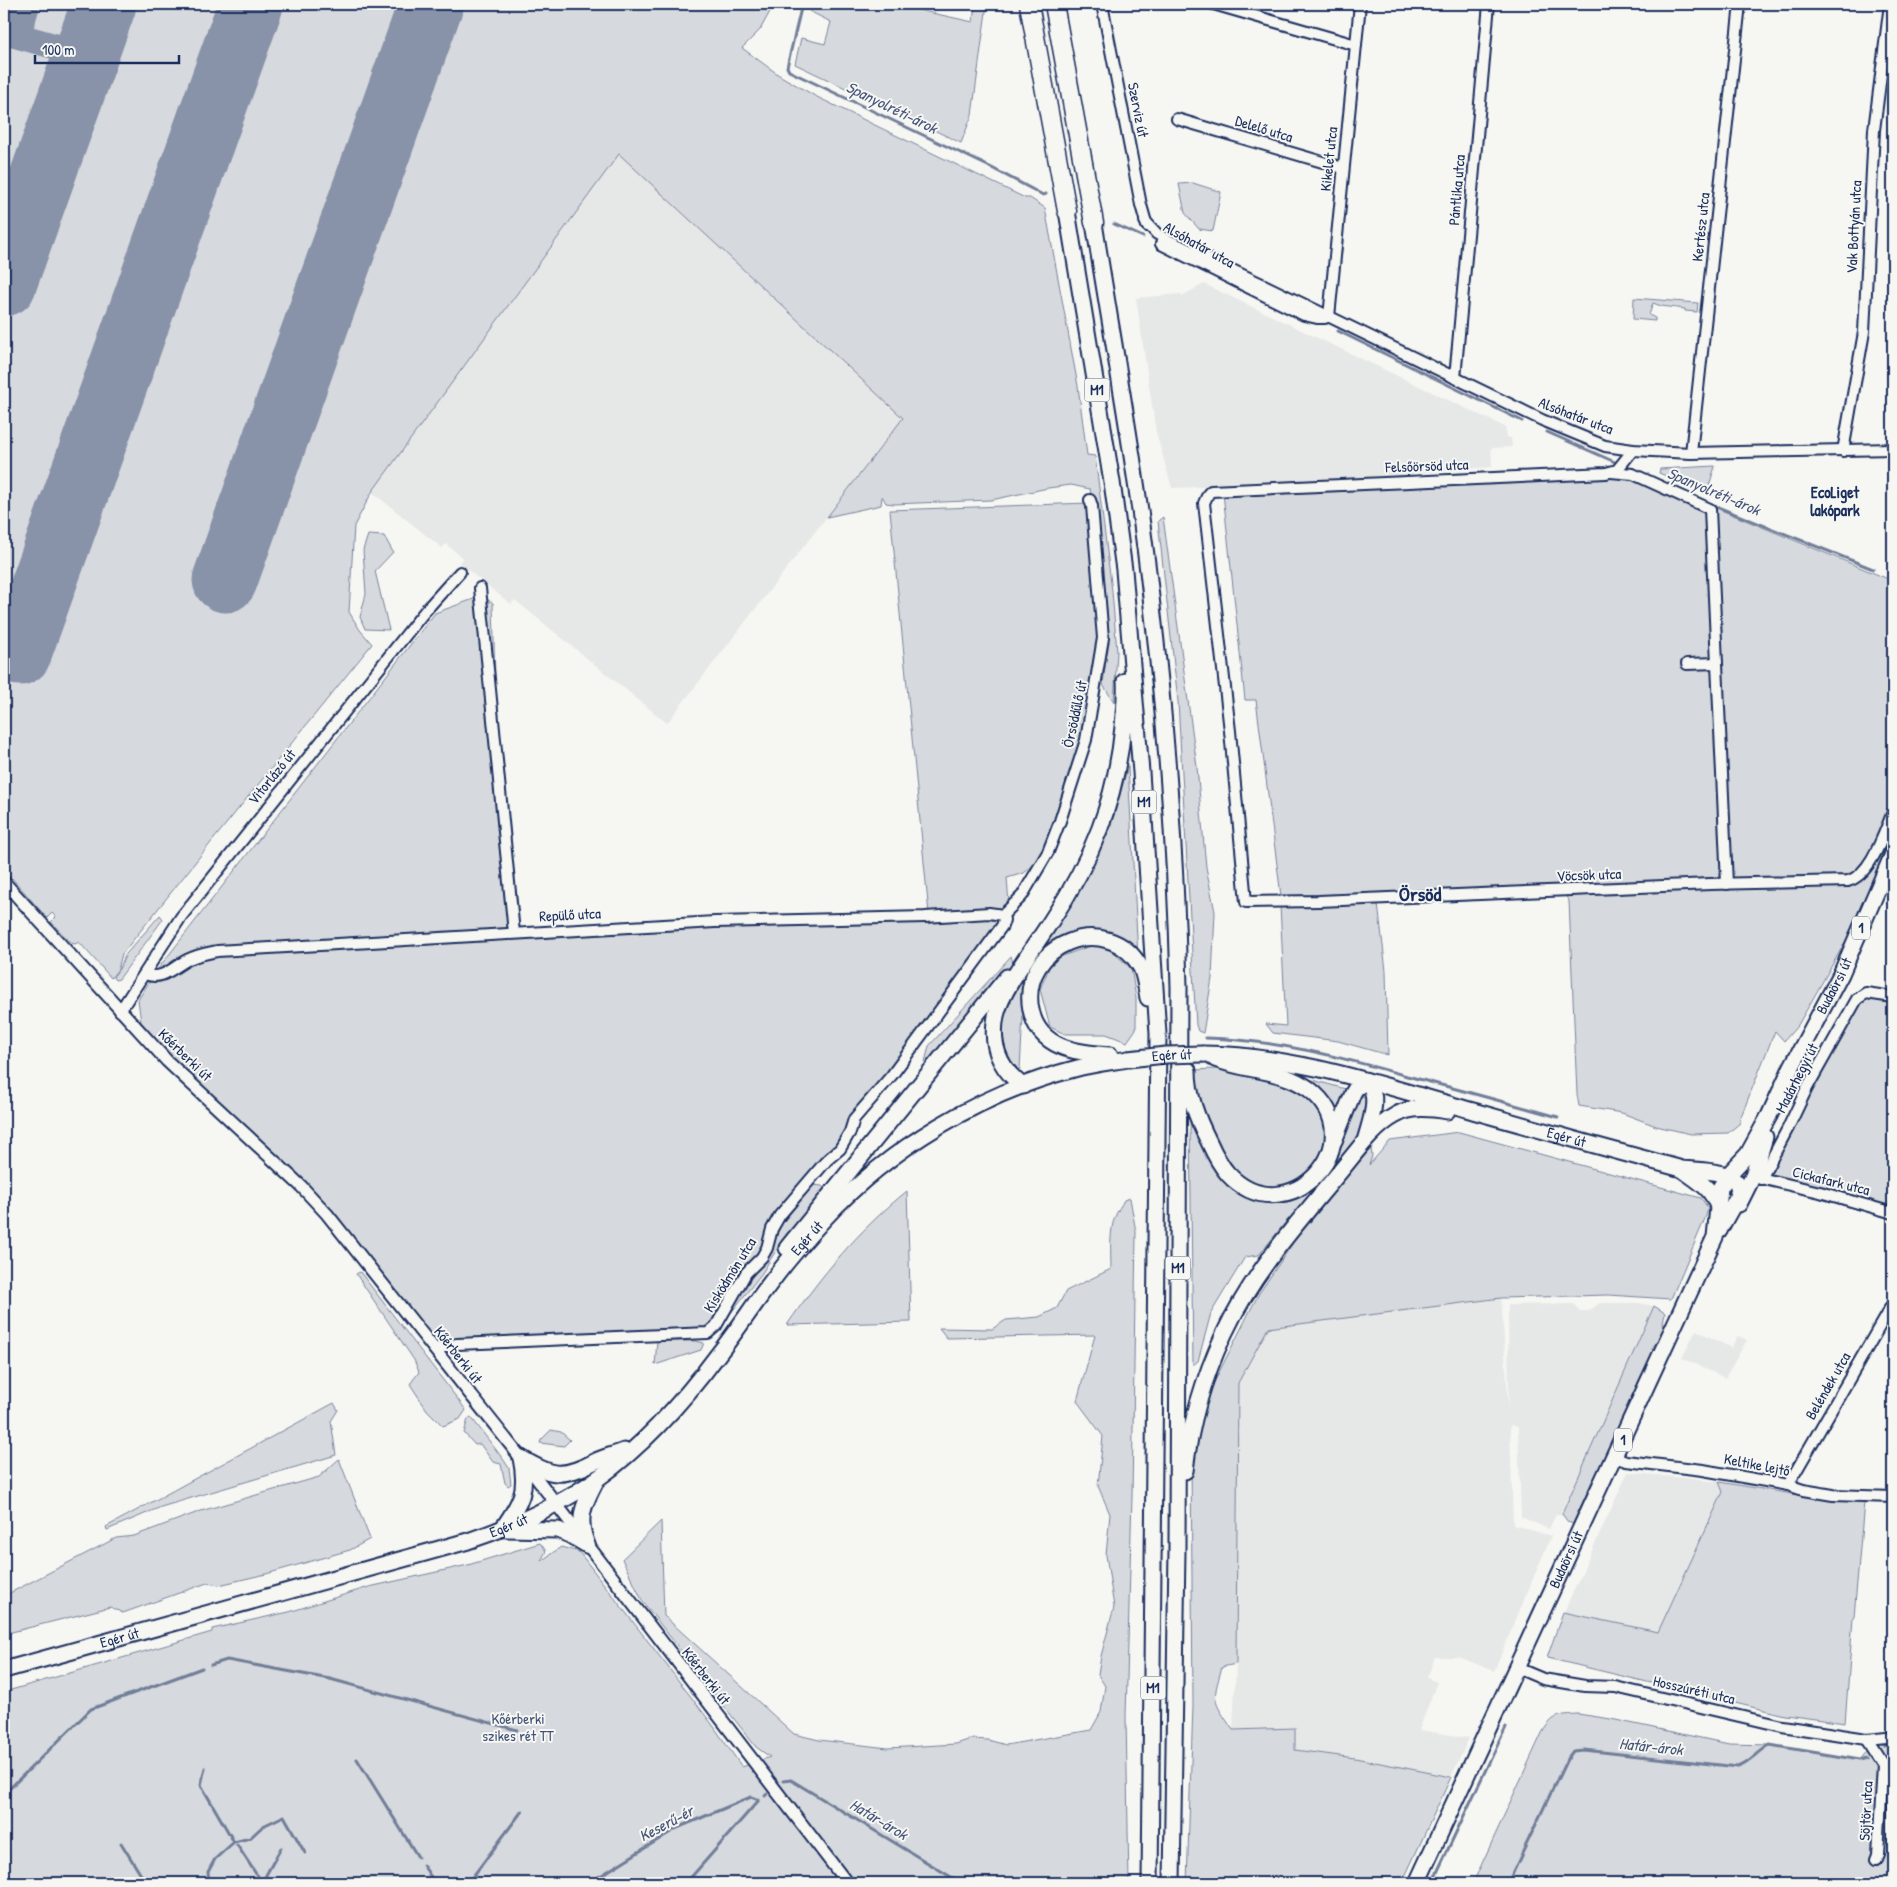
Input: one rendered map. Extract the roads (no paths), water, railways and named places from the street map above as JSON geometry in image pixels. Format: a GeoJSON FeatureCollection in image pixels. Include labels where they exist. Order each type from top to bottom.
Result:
{"type":"FeatureCollection","features":[{"type":"Feature","properties":{"kind":"highway","name":"M1"},"geometry":{"type":"LineString","coordinates":[[1030,4],[1066,211]]}},
{"type":"Feature","properties":{"kind":"highway","name":"M1"},"geometry":{"type":"LineString","coordinates":[[1054,4],[1094,223]]}},
{"type":"Feature","properties":{"kind":"main road","name":"M1"},"geometry":{"type":"LineString","coordinates":[[1066,211],[1112,482],[1124,570],[1142,772],[1158,1034],[1150,1883]]}},
{"type":"Feature","properties":{"kind":"main road","name":"M1"},"geometry":{"type":"LineString","coordinates":[[1094,223],[1134,468],[1151,597],[1168,778],[1177,917],[1176,1550],[1172,1883]]}},
{"type":"Feature","properties":{"kind":"main road"},"geometry":{"type":"LineString","coordinates":[[1023,1086],[1010,1076],[1003,1067],[997,1051],[994,1028],[996,1015],[1009,988],[1079,875],[1108,808],[1114,787],[1122,738],[1125,694],[1118,606],[1124,570]]}},
{"type":"Feature","properties":{"kind":"main road","name":"Budaörsi út"},"geometry":{"type":"LineString","coordinates":[[1417,1883],[1523,1671],[1615,1457],[1715,1237],[1718,1200],[1748,1154],[1769,1116],[1791,1068],[1840,974],[1893,854]]}},
{"type":"Feature","properties":{"kind":"main road"},"geometry":{"type":"LineString","coordinates":[[774,1277],[789,1244],[1040,937]]}},
{"type":"Feature","properties":{"kind":"main road"},"geometry":{"type":"LineString","coordinates":[[1128,1059],[1119,1056],[1092,1055],[1058,1046],[1038,1029],[1033,1018],[1029,995],[1031,983],[1038,969],[1052,952],[1066,942],[1082,938],[1104,939],[1121,947],[1137,962],[1142,971],[1152,1018],[1158,1034]]}},
{"type":"Feature","properties":{"kind":"main road"},"geometry":{"type":"LineString","coordinates":[[1178,986],[1185,1011],[1190,1098],[1198,1120],[1216,1156],[1228,1174],[1241,1186],[1256,1193],[1273,1195],[1290,1193],[1305,1186],[1318,1175],[1326,1163],[1353,1093],[1356,1088],[1367,1080],[1375,1095],[1365,1141]]}},
{"type":"Feature","properties":{"kind":"main road","name":"Egér út"},"geometry":{"type":"LineString","coordinates":[[4,1670],[468,1541],[502,1529],[555,1504],[597,1478],[634,1448],[659,1424],[698,1381],[741,1325],[774,1277],[824,1219],[846,1197],[888,1161],[918,1139],[955,1117],[1023,1086],[1073,1069],[1166,1054],[1235,1054],[1260,1057],[1324,1069],[1367,1080],[1729,1182]]}},
{"type":"Feature","properties":{"kind":"main road"},"geometry":{"type":"LineString","coordinates":[[1202,1054],[1233,1065],[1282,1076],[1307,1088],[1325,1105],[1331,1124],[1332,1144]]}},
{"type":"Feature","properties":{"kind":"main road"},"geometry":{"type":"LineString","coordinates":[[1176,1550],[1186,1458],[1195,1412],[1208,1372],[1224,1333],[1241,1301],[1266,1263],[1294,1226],[1365,1141],[1384,1122],[1396,1114],[1423,1108],[1459,1114],[1473,1111]]}},
{"type":"Feature","properties":{"kind":"main road"},"geometry":{"type":"LineString","coordinates":[[1682,1169],[1703,1166],[1720,1167],[1728,1164],[1742,1154],[1749,1140],[1769,1116]]}},
{"type":"Feature","properties":{"kind":"main road","name":"Budaörsi út"},"geometry":{"type":"LineString","coordinates":[[1715,1237],[1726,1226],[1748,1189],[1757,1178],[1769,1116]]}},
{"type":"Feature","properties":{"kind":"main road"},"geometry":{"type":"LineString","coordinates":[[1682,1169],[1712,1193],[1718,1208]]}},
{"type":"Feature","properties":{"kind":"main road"},"geometry":{"type":"LineString","coordinates":[[1715,1237],[1737,1198],[1729,1182],[1757,1178]]}},
{"type":"Feature","properties":{"kind":"main road"},"geometry":{"type":"LineString","coordinates":[[521,1458],[545,1471],[559,1474],[572,1473],[595,1461],[634,1448]]}},
{"type":"Feature","properties":{"kind":"main road"},"geometry":{"type":"LineString","coordinates":[[502,1529],[516,1507],[524,1488],[521,1458]]}},
{"type":"Feature","properties":{"kind":"main road"},"geometry":{"type":"LineString","coordinates":[[587,1546],[581,1517],[597,1478]]}},
{"type":"Feature","properties":{"kind":"main road"},"geometry":{"type":"LineString","coordinates":[[502,1529],[558,1530],[587,1546]]}},
{"type":"Feature","properties":{"kind":"street","name":"Szerviz út"},"geometry":{"type":"LineString","coordinates":[[1102,4],[1145,221]]}},
{"type":"Feature","properties":{"kind":"street"},"geometry":{"type":"LineString","coordinates":[[1213,4],[1356,45]]}},
{"type":"Feature","properties":{"kind":"street","name":"Kikelet utca"},"geometry":{"type":"LineString","coordinates":[[1328,317],[1360,4]]}},
{"type":"Feature","properties":{"kind":"street","name":"Pántlika utca"},"geometry":{"type":"LineString","coordinates":[[1455,378],[1489,4]]}},
{"type":"Feature","properties":{"kind":"street","name":"Kertész utca"},"geometry":{"type":"LineString","coordinates":[[1691,453],[1740,4]]}},
{"type":"Feature","properties":{"kind":"street","name":"Vak Bottyán utca"},"geometry":{"type":"LineString","coordinates":[[1843,450],[1864,332],[1874,130],[1890,4]]}},
{"type":"Feature","properties":{"kind":"street","name":"Delelő utca"},"geometry":{"type":"LineString","coordinates":[[1177,119],[1343,168]]}},
{"type":"Feature","properties":{"kind":"street","name":"Alsóhatár utca"},"geometry":{"type":"LineString","coordinates":[[1145,221],[1148,233],[1165,246],[1304,315],[1317,318],[1328,317],[1542,420],[1605,446],[1633,450],[1691,453],[1893,449]]}},
{"type":"Feature","properties":{"kind":"street"},"geometry":{"type":"LineString","coordinates":[[1614,471],[1633,450]]}},
{"type":"Feature","properties":{"kind":"street"},"geometry":{"type":"LineString","coordinates":[[1614,471],[1633,474],[1710,509],[1728,884]]}},
{"type":"Feature","properties":{"kind":"street","name":"Felsőörsöd utca"},"geometry":{"type":"LineString","coordinates":[[1246,902],[1237,828],[1230,731],[1204,503],[1208,494],[1211,491],[1361,483],[1436,482],[1614,471]]}},
{"type":"Feature","properties":{"kind":"street","name":"Örsöddűlő út"},"geometry":{"type":"LineString","coordinates":[[1003,915],[1022,896],[1048,852],[1063,814],[1086,740],[1103,638],[1090,500]]}},
{"type":"Feature","properties":{"kind":"street","name":"Vitorlázó út"},"geometry":{"type":"LineString","coordinates":[[120,1011],[166,938],[212,876],[425,611],[460,572]]}},
{"type":"Feature","properties":{"kind":"street"},"geometry":{"type":"LineString","coordinates":[[480,588],[514,933]]}},
{"type":"Feature","properties":{"kind":"street"},"geometry":{"type":"LineString","coordinates":[[1687,664],[1717,663]]}},
{"type":"Feature","properties":{"kind":"street","name":"Vöcsök utca"},"geometry":{"type":"LineString","coordinates":[[1246,902],[1318,901],[1728,884],[1838,882],[1854,879],[1865,870],[1893,812]]}},
{"type":"Feature","properties":{"kind":"street","name":"Kőérberki út"},"geometry":{"type":"LineString","coordinates":[[4,882],[167,1061],[327,1214],[521,1458],[847,1883]]}},
{"type":"Feature","properties":{"kind":"street","name":"Repülő utca"},"geometry":{"type":"LineString","coordinates":[[145,974],[153,977],[159,976],[188,960],[217,951],[715,922],[916,918],[989,913],[1003,915]]}},
{"type":"Feature","properties":{"kind":"street","name":"Kisködmön utca"},"geometry":{"type":"LineString","coordinates":[[435,1349],[456,1344],[708,1332],[716,1326],[746,1273],[768,1248],[772,1229],[780,1216],[827,1160],[840,1149],[850,1132],[854,1119],[892,1075],[1002,926],[1003,915]]}},
{"type":"Feature","properties":{"kind":"street","name":"Madárhegyi út"},"geometry":{"type":"LineString","coordinates":[[1757,1178],[1788,1128],[1807,1088],[1857,999],[1866,993],[1893,997]]}},
{"type":"Feature","properties":{"kind":"street","name":"Cickafark utca"},"geometry":{"type":"LineString","coordinates":[[1757,1178],[1820,1192],[1893,1213]]}},
{"type":"Feature","properties":{"kind":"street","name":"Beléndek utca"},"geometry":{"type":"LineString","coordinates":[[1788,1485],[1893,1303]]}},
{"type":"Feature","properties":{"kind":"street","name":"Keltike lejtő"},"geometry":{"type":"LineString","coordinates":[[1615,1457],[1626,1461],[1703,1470],[1833,1495],[1893,1497]]}},
{"type":"Feature","properties":{"kind":"street","name":"Hosszúréti utca"},"geometry":{"type":"LineString","coordinates":[[1523,1671],[1543,1679],[1585,1686],[1615,1687],[1775,1724],[1867,1739],[1893,1738]]}},
{"type":"Feature","properties":{"kind":"street"},"geometry":{"type":"LineString","coordinates":[[1867,1739],[1888,1766]]}},
{"type":"Feature","properties":{"kind":"street","name":"Söjtör utca"},"geometry":{"type":"LineString","coordinates":[[1876,1858],[1888,1766]]}},
{"type":"Feature","properties":{"kind":"waterway","name":"Spanyolréti-árok"},"geometry":{"type":"LineString","coordinates":[[802,4],[787,67],[789,71],[990,167],[1043,195],[1046,194]]}},
{"type":"Feature","properties":{"kind":"waterway","name":"Spanyolréti-árok"},"geometry":{"type":"LineString","coordinates":[[1114,224],[1143,237]]}},
{"type":"Feature","properties":{"kind":"waterway","name":"Spanyolréti-árok"},"geometry":{"type":"LineString","coordinates":[[1338,331],[1522,421]]}},
{"type":"Feature","properties":{"kind":"waterway","name":"Spanyolréti-árok"},"geometry":{"type":"LineString","coordinates":[[1547,432],[1633,470]]}},
{"type":"Feature","properties":{"kind":"waterway","name":"Spanyolréti-árok"},"geometry":{"type":"LineString","coordinates":[[1710,504],[1873,569]]}},
{"type":"Feature","properties":{"kind":"waterway"},"geometry":{"type":"LineString","coordinates":[[1206,1038],[1258,1042],[1333,1056],[1558,1117]]}},
{"type":"Feature","properties":{"kind":"waterway"},"geometry":{"type":"LineString","coordinates":[[211,1665],[227,1660],[330,1679],[517,1730]]}},
{"type":"Feature","properties":{"kind":"waterway"},"geometry":{"type":"LineString","coordinates":[[4,1794],[91,1709],[202,1668]]}},
{"type":"Feature","properties":{"kind":"waterway"},"geometry":{"type":"LineString","coordinates":[[1432,1883],[1506,1727]]}},
{"type":"Feature","properties":{"kind":"waterway","name":"Határ-árok"},"geometry":{"type":"LineString","coordinates":[[1508,1883],[1567,1759],[1573,1751],[1584,1750],[1738,1767],[1770,1745],[1860,1760],[1867,1758]]}},
{"type":"Feature","properties":{"kind":"waterway","name":"Határ-árok"},"geometry":{"type":"LineString","coordinates":[[1884,1745],[1893,1747]]}},
{"type":"Feature","properties":{"kind":"waterway"},"geometry":{"type":"LineString","coordinates":[[357,1759],[418,1857]]}},
{"type":"Feature","properties":{"kind":"waterway"},"geometry":{"type":"LineString","coordinates":[[205,1768],[201,1785],[234,1842]]}},
{"type":"Feature","properties":{"kind":"waterway","name":"Határ-árok"},"geometry":{"type":"LineString","coordinates":[[783,1781],[791,1780],[961,1883]]}},
{"type":"Feature","properties":{"kind":"waterway","name":"Keserű-ér"},"geometry":{"type":"LineString","coordinates":[[589,1883],[677,1828],[751,1797],[759,1800],[686,1883]]}},
{"type":"Feature","properties":{"kind":"waterway"},"geometry":{"type":"LineString","coordinates":[[468,1883],[522,1811]]}},
{"type":"Feature","properties":{"kind":"waterway"},"geometry":{"type":"LineString","coordinates":[[209,1883],[208,1872],[215,1859],[234,1842],[250,1838],[263,1826],[284,1816],[305,1853]]}},
{"type":"Feature","properties":{"kind":"waterway"},"geometry":{"type":"LineString","coordinates":[[121,1843],[146,1883]]}},
{"type":"Feature","properties":{"kind":"waterway"},"geometry":{"type":"LineString","coordinates":[[237,1845],[262,1883]]}},
{"type":"Feature","properties":{"kind":"waterway"},"geometry":{"type":"LineString","coordinates":[[263,1883],[281,1848]]}},
{"type":"Feature","properties":{"kind":"waterway"},"geometry":{"type":"LineString","coordinates":[[423,1865],[435,1883]]}},
{"type":"Feature","properties":{"kind":"district","name":"EcoLiget lakópark"},"geometry":{"type":"Point","coordinates":[1835,501]}},
{"type":"Feature","properties":{"kind":"district","name":"Örsöd"},"geometry":{"type":"Point","coordinates":[1420,894]}},
{"type":"Feature","properties":{"kind":"park label","name":"Kőérberki szikes rét TT"},"geometry":{"type":"Point","coordinates":[518,1728]}}]}
